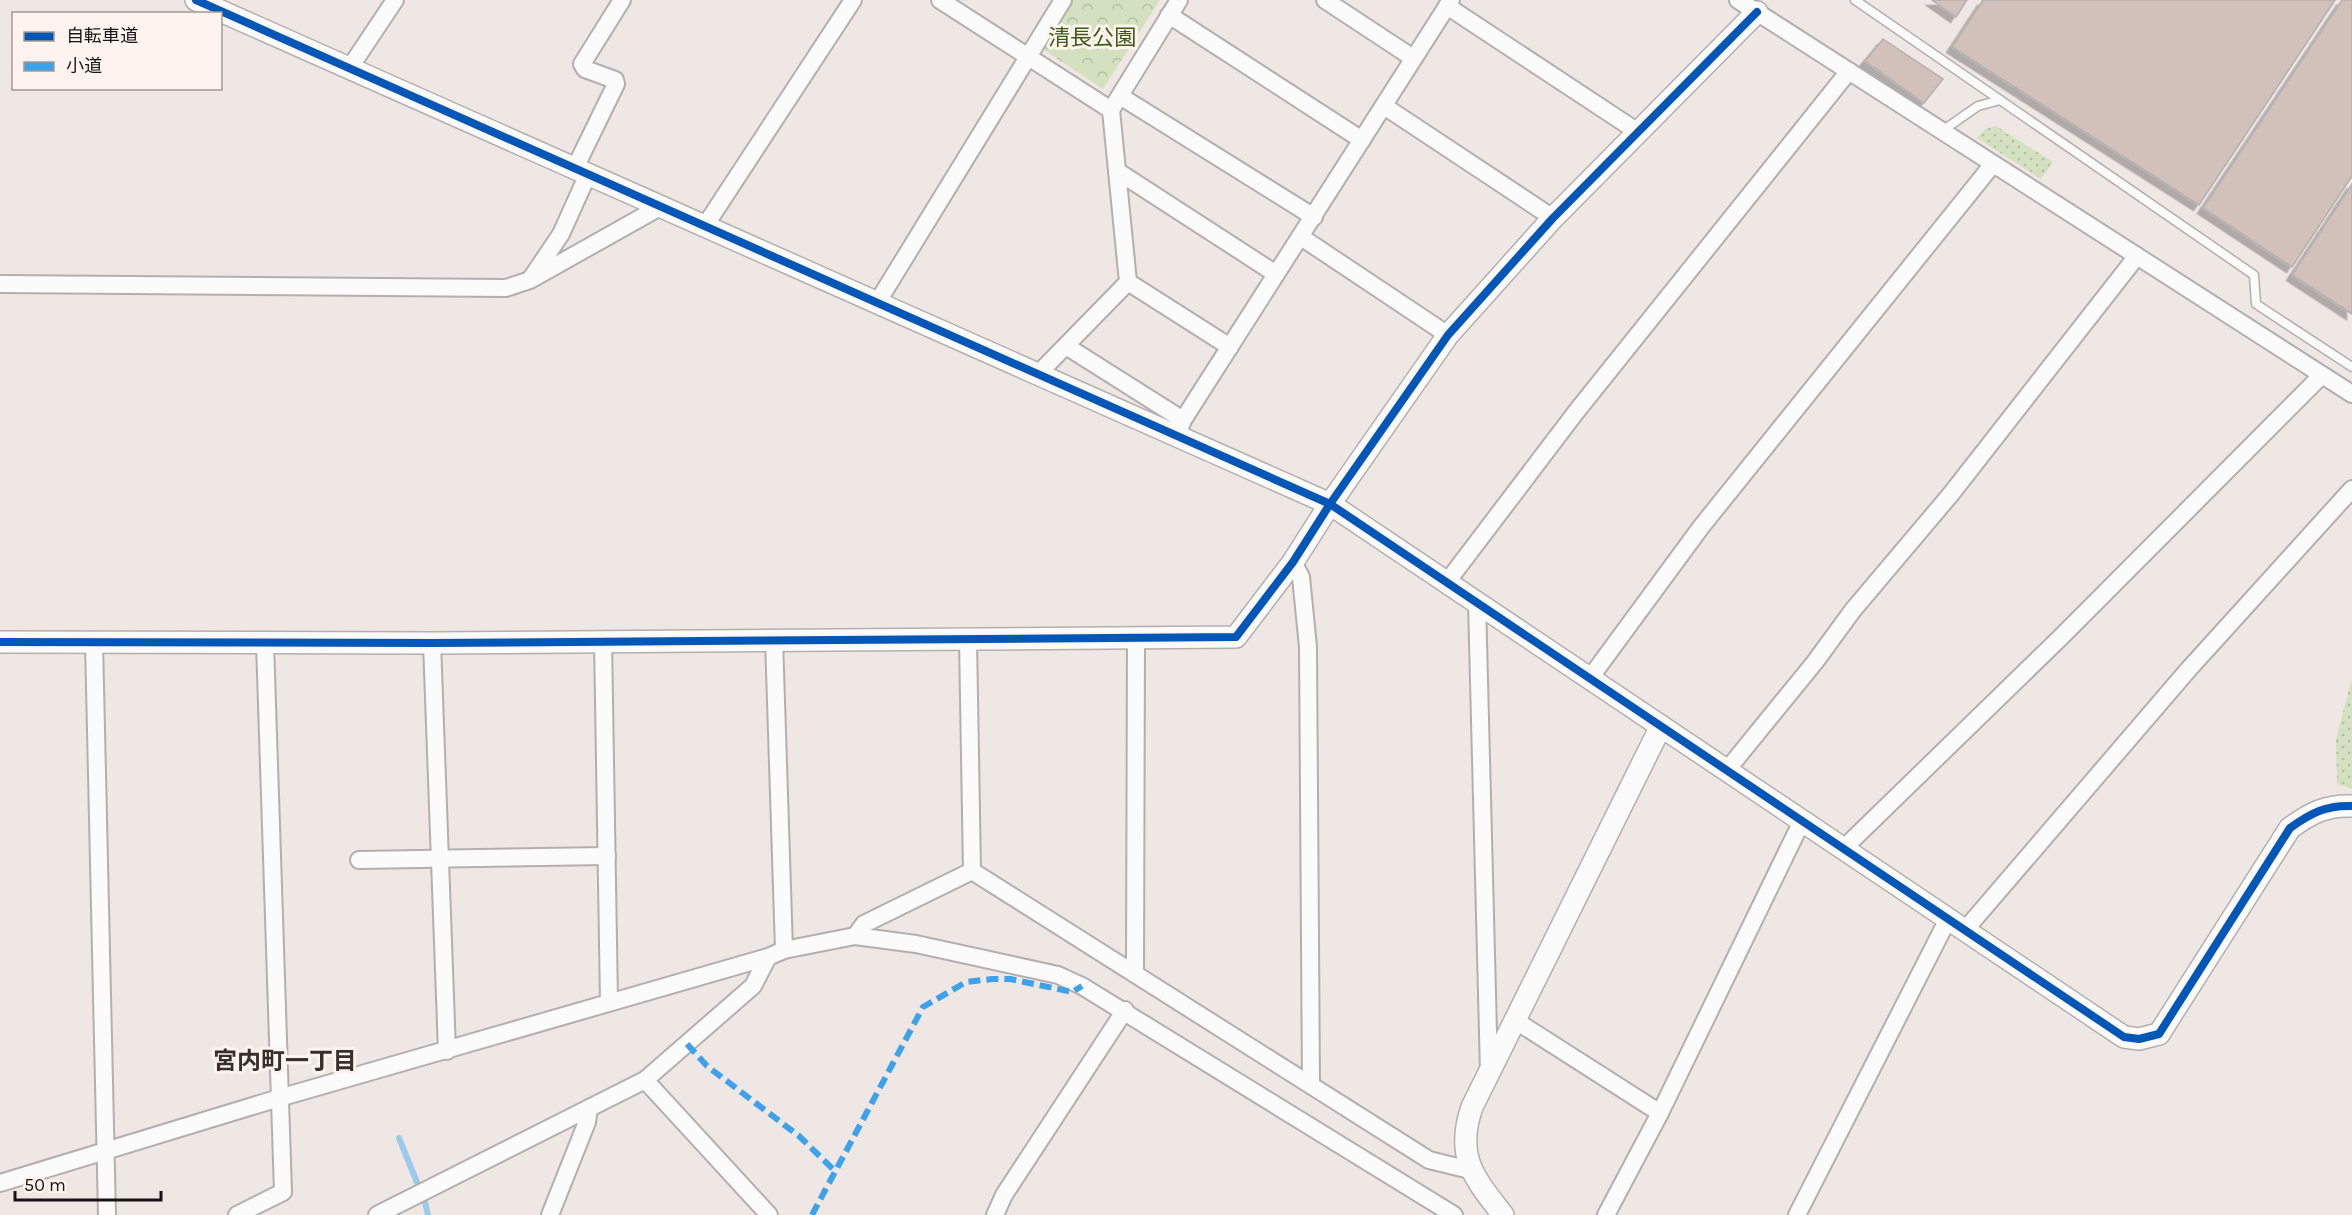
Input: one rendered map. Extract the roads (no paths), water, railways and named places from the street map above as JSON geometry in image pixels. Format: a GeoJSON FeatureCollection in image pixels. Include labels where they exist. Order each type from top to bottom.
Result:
{"type":"FeatureCollection","features":[{"type":"Feature","properties":{"kind":"street"},"geometry":{"type":"LineString","coordinates":[[196,0],[1038,374],[1180,428],[1330,504],[2124,1037],[2139,1039],[2159,1034],[2290,828],[2309,814],[2331,806],[2352,806]]}},
{"type":"Feature","properties":{"kind":"street"},"geometry":{"type":"LineString","coordinates":[[349,69],[395,0]]}},
{"type":"Feature","properties":{"kind":"street"},"geometry":{"type":"LineString","coordinates":[[530,280],[561,234],[582,171],[616,84],[615,80],[585,69],[582,64],[622,0]]}},
{"type":"Feature","properties":{"kind":"street"},"geometry":{"type":"LineString","coordinates":[[705,226],[853,0]]}},
{"type":"Feature","properties":{"kind":"street"},"geometry":{"type":"LineString","coordinates":[[940,0],[1028,57],[1115,103],[1314,217]]}},
{"type":"Feature","properties":{"kind":"street"},"geometry":{"type":"LineString","coordinates":[[877,303],[1063,0]]}},
{"type":"Feature","properties":{"kind":"street"},"geometry":{"type":"LineString","coordinates":[[1038,374],[1128,282],[1117,171],[1115,103],[1179,0]]}},
{"type":"Feature","properties":{"kind":"street"},"geometry":{"type":"LineString","coordinates":[[1325,0],[1413,58]]}},
{"type":"Feature","properties":{"kind":"street"},"geometry":{"type":"LineString","coordinates":[[1738,0],[2352,394]]}},
{"type":"Feature","properties":{"kind":"street"},"geometry":{"type":"LineString","coordinates":[[1180,428],[1449,3],[1638,132]]}},
{"type":"Feature","properties":{"kind":"street"},"geometry":{"type":"LineString","coordinates":[[0,642],[432,643],[1236,637],[1293,562],[1330,504],[1448,335],[1553,218],[1757,12]]}},
{"type":"Feature","properties":{"kind":"street"},"geometry":{"type":"LineString","coordinates":[[1169,15],[1362,140]]}},
{"type":"Feature","properties":{"kind":"street"},"geometry":{"type":"LineString","coordinates":[[1447,582],[1576,412],[1850,71]]}},
{"type":"Feature","properties":{"kind":"street"},"geometry":{"type":"LineString","coordinates":[[1384,106],[1553,218]]}},
{"type":"Feature","properties":{"kind":"street"},"geometry":{"type":"LineString","coordinates":[[1590,678],[1701,527],[1993,164]]}},
{"type":"Feature","properties":{"kind":"street"},"geometry":{"type":"LineString","coordinates":[[1117,171],[1276,274]]}},
{"type":"Feature","properties":{"kind":"street"},"geometry":{"type":"LineString","coordinates":[[0,284],[506,288],[530,280],[660,207]]}},
{"type":"Feature","properties":{"kind":"street"},"geometry":{"type":"LineString","coordinates":[[1300,237],[1448,335]]}},
{"type":"Feature","properties":{"kind":"street"},"geometry":{"type":"LineString","coordinates":[[1727,770],[1853,610],[1951,494],[2137,256]]}},
{"type":"Feature","properties":{"kind":"street"},"geometry":{"type":"LineString","coordinates":[[1128,282],[1230,347]]}},
{"type":"Feature","properties":{"kind":"street"},"geometry":{"type":"LineString","coordinates":[[1066,346],[1180,428]]}},
{"type":"Feature","properties":{"kind":"street"},"geometry":{"type":"LineString","coordinates":[[1843,849],[2061,637],[2322,375]]}},
{"type":"Feature","properties":{"kind":"street"},"geometry":{"type":"LineString","coordinates":[[1797,1215],[1957,924],[2352,489]]}},
{"type":"Feature","properties":{"kind":"street"},"geometry":{"type":"LineString","coordinates":[[1293,562],[1301,577],[1308,647],[1311,1085]]}},
{"type":"Feature","properties":{"kind":"street"},"geometry":{"type":"LineString","coordinates":[[1477,602],[1489,1074]]}},
{"type":"Feature","properties":{"kind":"street"},"geometry":{"type":"LineString","coordinates":[[1135,974],[1136,638]]}},
{"type":"Feature","properties":{"kind":"street"},"geometry":{"type":"LineString","coordinates":[[774,639],[784,950]]}},
{"type":"Feature","properties":{"kind":"street"},"geometry":{"type":"LineString","coordinates":[[968,639],[972,871]]}},
{"type":"Feature","properties":{"kind":"street"},"geometry":{"type":"LineString","coordinates":[[603,640],[609,1002]]}},
{"type":"Feature","properties":{"kind":"street"},"geometry":{"type":"LineString","coordinates":[[94,642],[107,1215]]}},
{"type":"Feature","properties":{"kind":"street"},"geometry":{"type":"LineString","coordinates":[[237,1215],[283,1192],[265,643]]}},
{"type":"Feature","properties":{"kind":"street"},"geometry":{"type":"LineString","coordinates":[[432,643],[447,1051]]}},
{"type":"Feature","properties":{"kind":"street"},"geometry":{"type":"LineString","coordinates":[[1503,1215],[1470,1170],[1466,1157],[1466,1125],[1472,1107],[1661,726]]}},
{"type":"Feature","properties":{"kind":"street"},"geometry":{"type":"LineString","coordinates":[[1606,1215],[1660,1113],[1802,821]]}},
{"type":"Feature","properties":{"kind":"street"},"geometry":{"type":"LineString","coordinates":[[359,860],[607,856]]}},
{"type":"Feature","properties":{"kind":"street"},"geometry":{"type":"LineString","coordinates":[[972,871],[1429,1160],[1470,1170]]}},
{"type":"Feature","properties":{"kind":"street"},"geometry":{"type":"LineString","coordinates":[[855,936],[864,924],[972,871]]}},
{"type":"Feature","properties":{"kind":"street"},"geometry":{"type":"LineString","coordinates":[[0,1183],[279,1098],[768,957],[784,950],[855,936],[916,944],[1058,975],[1125,1010],[1455,1215]]}},
{"type":"Feature","properties":{"kind":"street"},"geometry":{"type":"LineString","coordinates":[[377,1215],[645,1080],[753,986],[768,957]]}},
{"type":"Feature","properties":{"kind":"street"},"geometry":{"type":"LineString","coordinates":[[994,1215],[1004,1195],[1125,1010]]}},
{"type":"Feature","properties":{"kind":"street"},"geometry":{"type":"LineString","coordinates":[[1516,1021],[1660,1113]]}},
{"type":"Feature","properties":{"kind":"street"},"geometry":{"type":"LineString","coordinates":[[645,1080],[769,1215]]}},
{"type":"Feature","properties":{"kind":"street"},"geometry":{"type":"LineString","coordinates":[[550,1215],[587,1122],[589,1108]]}},
{"type":"Feature","properties":{"kind":"lane"},"geometry":{"type":"LineString","coordinates":[[1858,1],[2254,275],[2256,304],[2352,367]]}},
{"type":"Feature","properties":{"kind":"lane"},"geometry":{"type":"LineString","coordinates":[[1942,131],[1978,105],[2000,100]]}},
{"type":"Feature","properties":{"kind":"waterway"},"geometry":{"type":"LineString","coordinates":[[399,1138],[428,1215]]}},
{"type":"Feature","properties":{"kind":"district","name":"宮内町一丁目"},"geometry":{"type":"Point","coordinates":[285,1061]}},
{"type":"Feature","properties":{"kind":"park label","name":"清長公園"},"geometry":{"type":"Point","coordinates":[1092,38]}}]}
